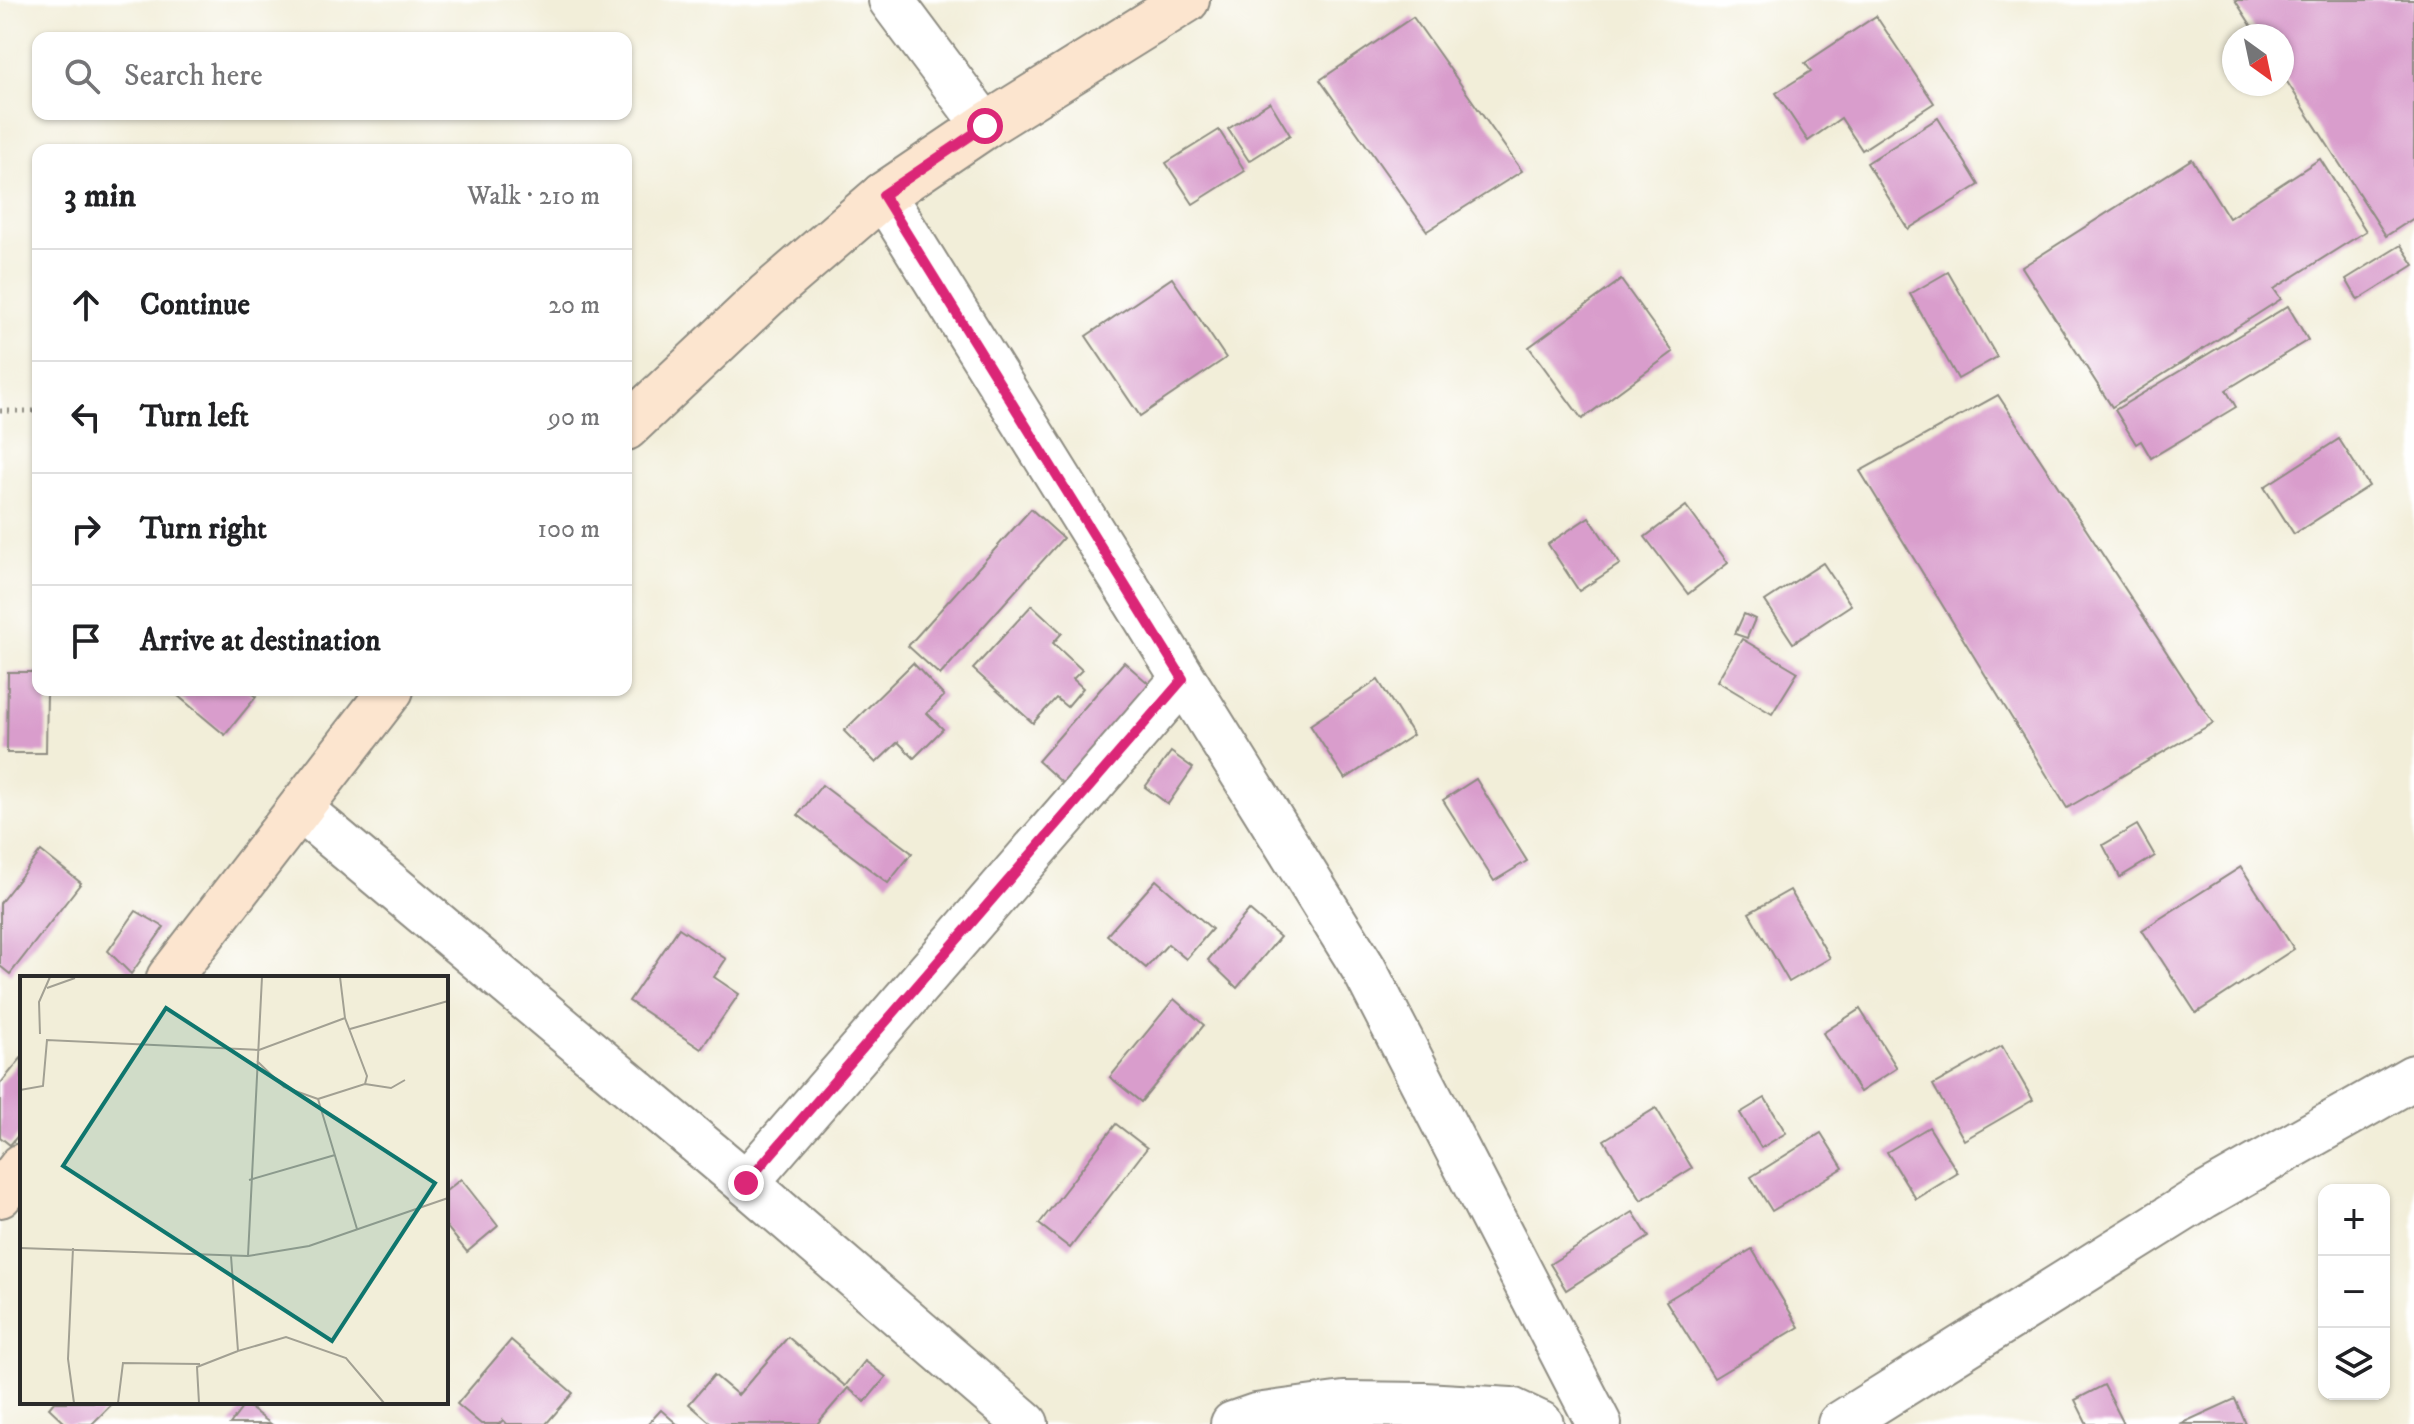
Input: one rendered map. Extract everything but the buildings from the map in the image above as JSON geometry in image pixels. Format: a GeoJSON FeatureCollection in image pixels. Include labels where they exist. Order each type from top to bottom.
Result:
{"type":"FeatureCollection","features":[{"type":"Feature","properties":{"kind":"street"},"geometry":{"type":"LineString","coordinates":[[891,0],[985,126]]}},
{"type":"Feature","properties":{"kind":"street"},"geometry":{"type":"LineString","coordinates":[[632,422],[767,295],[883,195],[985,126],[1187,0]]}},
{"type":"Feature","properties":{"kind":"street"},"geometry":{"type":"LineString","coordinates":[[883,195],[1364,969],[1599,1424]]}},
{"type":"Feature","properties":{"kind":"street"},"geometry":{"type":"LineString","coordinates":[[746,1183],[1183,679]]}},
{"type":"Feature","properties":{"kind":"street"},"geometry":{"type":"LineString","coordinates":[[171,976],[386,696]]}},
{"type":"Feature","properties":{"kind":"street"},"geometry":{"type":"LineString","coordinates":[[300,809],[746,1183],[1026,1424]]}},
{"type":"Feature","properties":{"kind":"street"},"geometry":{"type":"LineString","coordinates":[[1840,1424],[2204,1196],[2414,1077]]}},
{"type":"Feature","properties":{"kind":"street"},"geometry":{"type":"LineString","coordinates":[[0,1195],[20,1169]]}},
{"type":"Feature","properties":{"kind":"street"},"geometry":{"type":"LineString","coordinates":[[1233,1424],[1256,1416],[1344,1404],[1511,1410],[1541,1424]]}},
{"type":"Feature","properties":{"kind":"path"},"geometry":{"type":"LineString","coordinates":[[0,411],[32,411]]}},
{"type":"Feature","properties":{"kind":"route"},"geometry":{"type":"LineString","coordinates":[[746,1183],[1183,679],[883,195],[985,126]]}}]}
